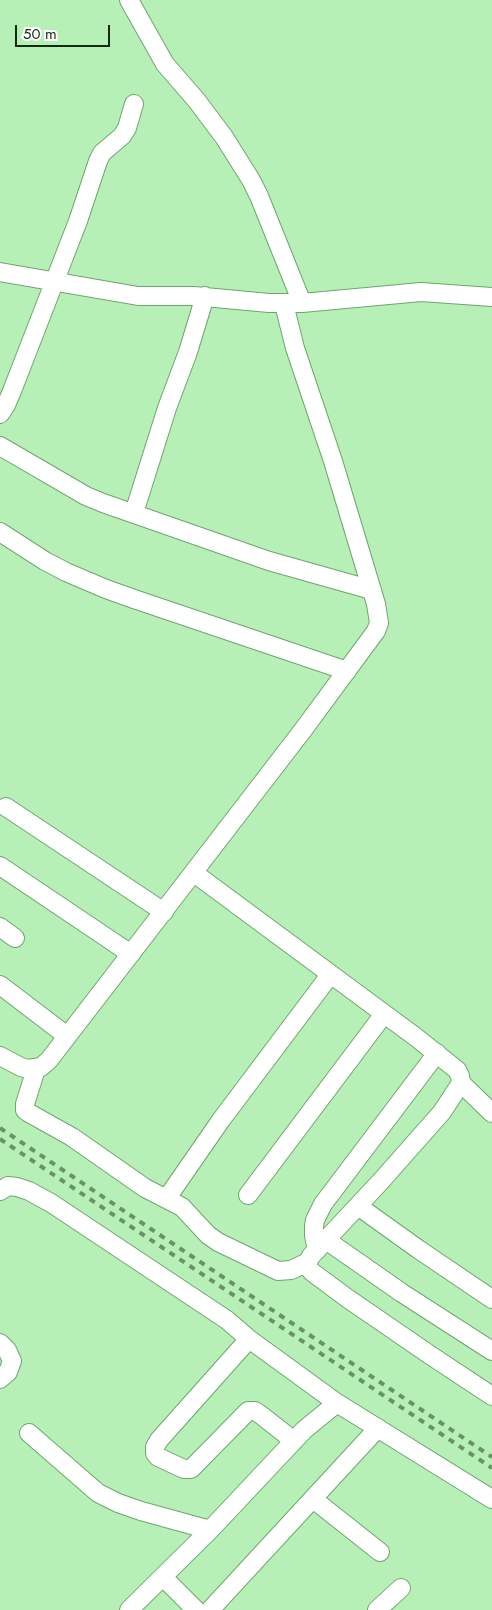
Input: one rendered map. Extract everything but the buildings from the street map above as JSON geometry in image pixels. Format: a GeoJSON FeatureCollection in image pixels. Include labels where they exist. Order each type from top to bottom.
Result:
{"type":"FeatureCollection","features":[{"type":"Feature","properties":{"kind":"street"},"geometry":{"type":"LineString","coordinates":[[128,0],[165,64],[198,101],[224,136],[251,180],[260,196],[302,303]]}},
{"type":"Feature","properties":{"kind":"street"},"geometry":{"type":"LineString","coordinates":[[0,414],[6,405],[6,388],[55,281],[98,161],[102,153],[122,136],[127,128],[134,104]]}},
{"type":"Feature","properties":{"kind":"street"},"geometry":{"type":"LineString","coordinates":[[0,272],[138,296],[205,296],[284,304],[421,292],[492,298]]}},
{"type":"Feature","properties":{"kind":"street"},"geometry":{"type":"LineString","coordinates":[[134,513],[205,296]]}},
{"type":"Feature","properties":{"kind":"street"},"geometry":{"type":"LineString","coordinates":[[0,1056],[28,1069],[41,1067],[50,1060],[376,632],[379,616],[372,590],[336,470],[295,348],[284,304]]}},
{"type":"Feature","properties":{"kind":"street"},"geometry":{"type":"LineString","coordinates":[[0,446],[86,496],[269,561],[372,590]]}},
{"type":"Feature","properties":{"kind":"street"},"geometry":{"type":"LineString","coordinates":[[0,532],[66,572],[134,600],[347,671]]}},
{"type":"Feature","properties":{"kind":"street"},"geometry":{"type":"LineString","coordinates":[[6,807],[164,912]]}},
{"type":"Feature","properties":{"kind":"street"},"geometry":{"type":"LineString","coordinates":[[0,866],[131,954]]}},
{"type":"Feature","properties":{"kind":"street"},"geometry":{"type":"LineString","coordinates":[[36,1069],[26,1099],[25,1110],[72,1136],[145,1188],[167,1198],[188,1211],[208,1235],[278,1271],[291,1270],[317,1251],[442,1112],[460,1083],[460,1076],[457,1070],[194,873]]}},
{"type":"Feature","properties":{"kind":"street"},"geometry":{"type":"LineString","coordinates":[[0,927],[15,938]]}},
{"type":"Feature","properties":{"kind":"street"},"geometry":{"type":"LineString","coordinates":[[167,1198],[221,1120],[330,975]]}},
{"type":"Feature","properties":{"kind":"street"},"geometry":{"type":"LineString","coordinates":[[0,985],[67,1036]]}},
{"type":"Feature","properties":{"kind":"street"},"geometry":{"type":"LineString","coordinates":[[248,1195],[384,1014]]}},
{"type":"Feature","properties":{"kind":"street"},"geometry":{"type":"LineString","coordinates":[[437,1054],[322,1204],[314,1226],[317,1251],[308,1267],[312,1272],[348,1298],[492,1396]]}},
{"type":"Feature","properties":{"kind":"street"},"geometry":{"type":"LineString","coordinates":[[460,1083],[492,1113]]}},
{"type":"Feature","properties":{"kind":"street"},"geometry":{"type":"LineString","coordinates":[[0,1191],[8,1186],[17,1187],[30,1191],[51,1203],[227,1320],[249,1340],[337,1403],[492,1500]]}},
{"type":"Feature","properties":{"kind":"street"},"geometry":{"type":"LineString","coordinates":[[358,1206],[492,1299]]}},
{"type":"Feature","properties":{"kind":"street"},"geometry":{"type":"LineString","coordinates":[[317,1251],[402,1293],[492,1351]]}},
{"type":"Feature","properties":{"kind":"street"},"geometry":{"type":"LineString","coordinates":[[249,1340],[159,1440],[155,1447],[155,1453],[158,1457],[170,1463],[184,1469],[191,1469],[248,1411],[255,1411],[294,1441]]}},
{"type":"Feature","properties":{"kind":"street"},"geometry":{"type":"LineString","coordinates":[[0,1343],[7,1350],[12,1361],[8,1372],[0,1379]]}},
{"type":"Feature","properties":{"kind":"street"},"geometry":{"type":"LineString","coordinates":[[129,1610],[210,1530],[304,1430],[337,1403]]}},
{"type":"Feature","properties":{"kind":"street"},"geometry":{"type":"LineString","coordinates":[[210,1610],[378,1428]]}},
{"type":"Feature","properties":{"kind":"street"},"geometry":{"type":"LineString","coordinates":[[29,1433],[98,1493],[118,1503],[141,1511],[210,1530]]}},
{"type":"Feature","properties":{"kind":"street"},"geometry":{"type":"LineString","coordinates":[[313,1499],[380,1552]]}},
{"type":"Feature","properties":{"kind":"street"},"geometry":{"type":"LineString","coordinates":[[163,1577],[196,1610]]}},
{"type":"Feature","properties":{"kind":"street"},"geometry":{"type":"LineString","coordinates":[[377,1610],[401,1588]]}},
{"type":"Feature","properties":{"kind":"railway"},"geometry":{"type":"LineString","coordinates":[[0,1128],[492,1457]]}},
{"type":"Feature","properties":{"kind":"railway"},"geometry":{"type":"LineString","coordinates":[[0,1139],[492,1468]]}}]}
